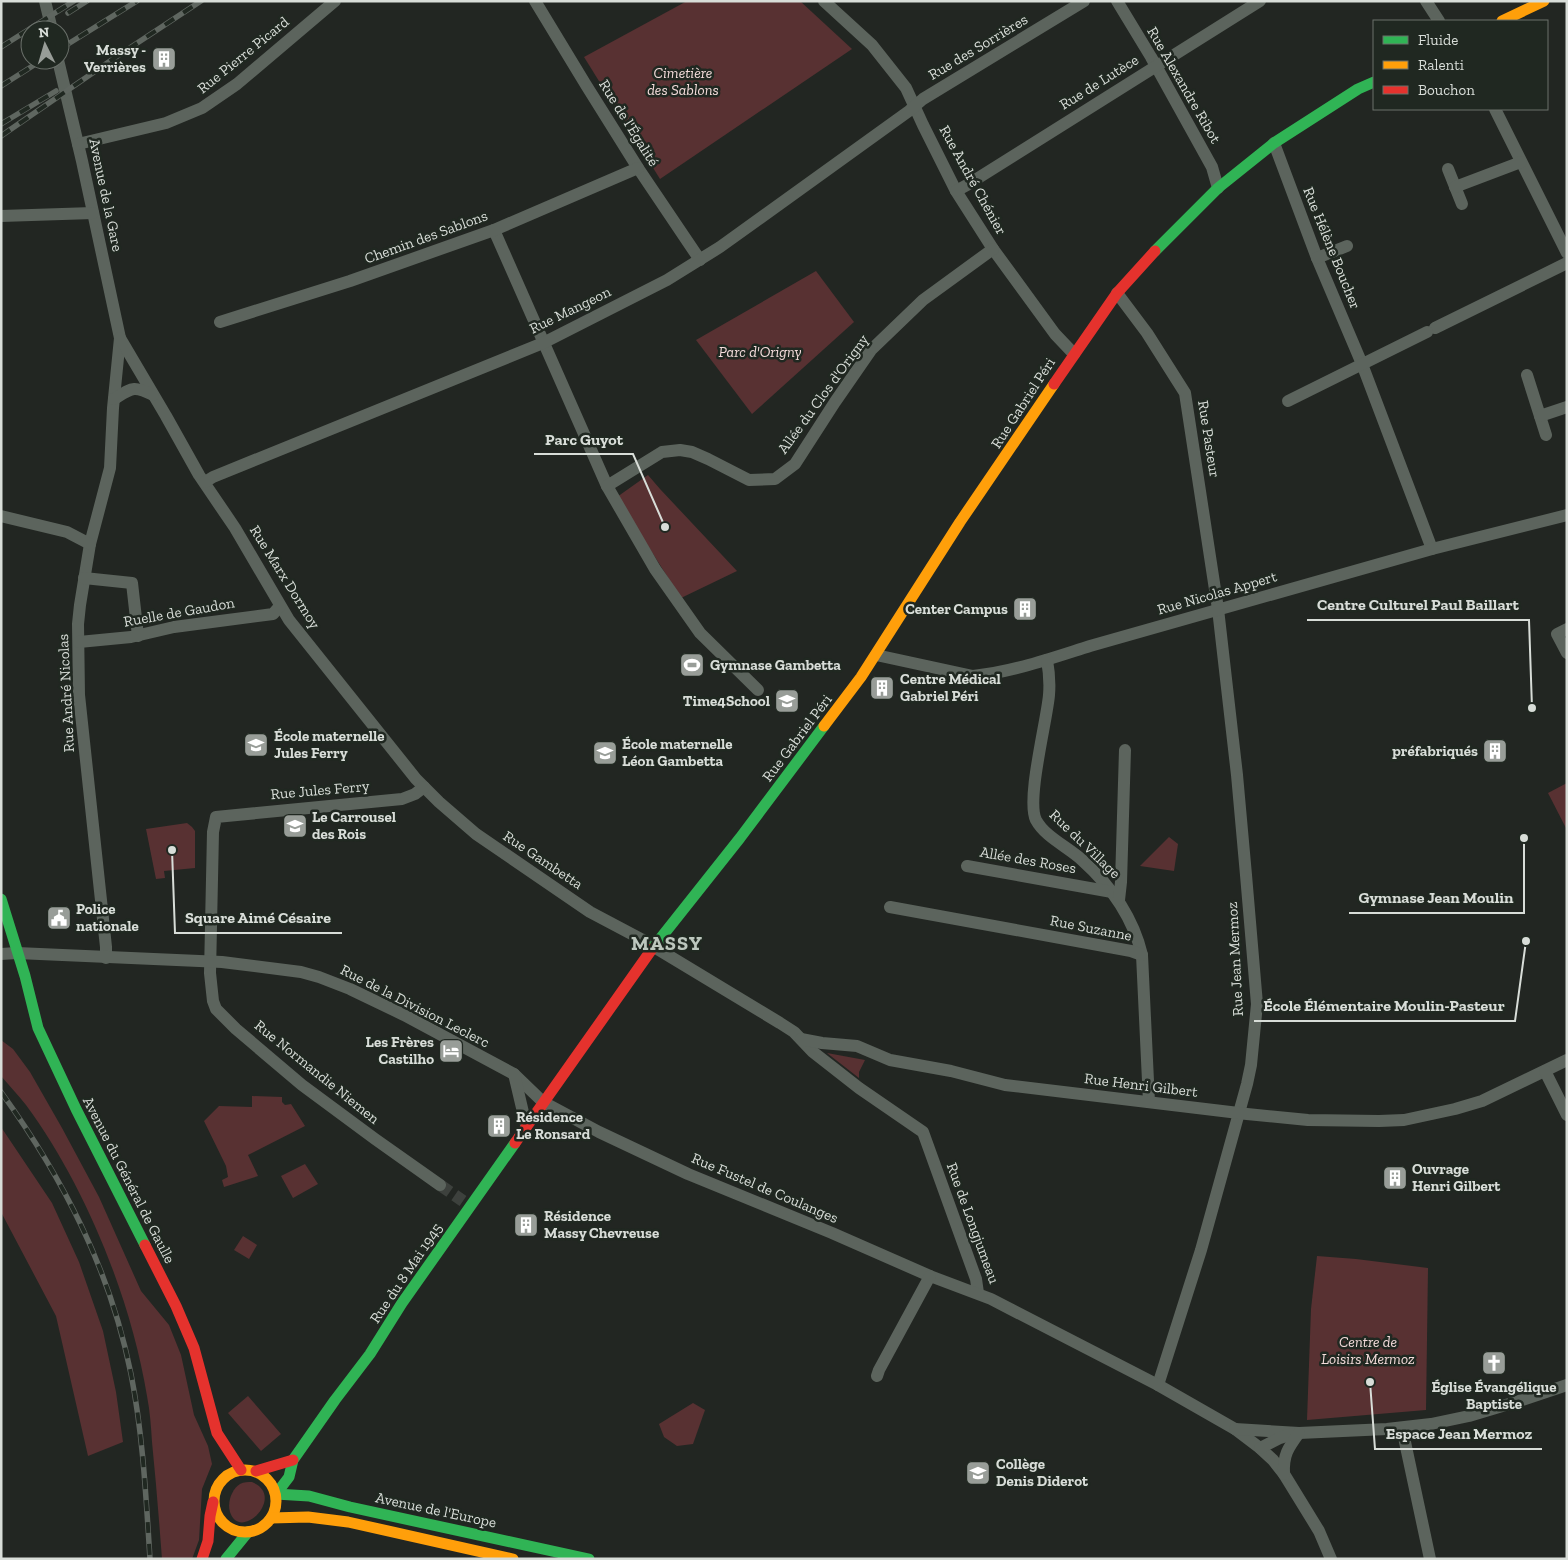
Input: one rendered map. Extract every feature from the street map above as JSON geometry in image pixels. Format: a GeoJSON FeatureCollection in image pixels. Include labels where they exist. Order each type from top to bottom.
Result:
{"type":"FeatureCollection","features":[{"type":"Feature","properties":{"kind":"street"},"geometry":{"type":"LineString","coordinates":[[45,1],[50,20]]}},
{"type":"Feature","properties":{"kind":"street","name":"Rue Pierre Picard"},"geometry":{"type":"LineString","coordinates":[[78,144],[166,123],[202,108],[238,84],[335,1]]}},
{"type":"Feature","properties":{"kind":"street","name":"Rue de l'Égalité"},"geometry":{"type":"LineString","coordinates":[[535,1],[638,168],[700,260]]}},
{"type":"Feature","properties":{"kind":"street","name":"Rue André Chénier"},"geometry":{"type":"LineString","coordinates":[[824,1],[880,54],[906,88],[956,191],[993,249],[1055,334],[1074,354]]}},
{"type":"Feature","properties":{"kind":"street","name":"Rue des Sorrières"},"geometry":{"type":"LineString","coordinates":[[915,105],[923,98],[1084,1]]}},
{"type":"Feature","properties":{"kind":"street","name":"Rue Alexandre Ribot"},"geometry":{"type":"LineString","coordinates":[[1117,1],[1156,66],[1212,167],[1218,188]]}},
{"type":"Feature","properties":{"kind":"street","name":"Rue de Lutèce"},"geometry":{"type":"LineString","coordinates":[[956,191],[1260,1]]}},
{"type":"Feature","properties":{"kind":"street"},"geometry":{"type":"LineString","coordinates":[[1426,1],[1438,20]]}},
{"type":"Feature","properties":{"kind":"street"},"geometry":{"type":"LineString","coordinates":[[1504,20],[1537,3]]}},
{"type":"Feature","properties":{"kind":"street","name":"Avenue de la Gare"},"geometry":{"type":"LineString","coordinates":[[60,70],[120,338]]}},
{"type":"Feature","properties":{"kind":"street","name":"Rue Gabriel Péri"},"geometry":{"type":"LineString","coordinates":[[543,1102],[654,948],[740,838],[876,655],[955,530],[1117,293],[1148,257],[1218,188],[1274,143],[1358,89],[1373,82]]}},
{"type":"Feature","properties":{"kind":"street","name":"Rue Mangeon"},"geometry":{"type":"LineString","coordinates":[[205,482],[213,476],[543,343],[667,280],[700,260],[915,105]]}},
{"type":"Feature","properties":{"kind":"street"},"geometry":{"type":"LineString","coordinates":[[1495,110],[1567,253]]}},
{"type":"Feature","properties":{"kind":"street","name":"Rue Hélène Boucher"},"geometry":{"type":"LineString","coordinates":[[1274,143],[1317,258],[1362,364],[1432,550]]}},
{"type":"Feature","properties":{"kind":"street"},"geometry":{"type":"LineString","coordinates":[[1455,187],[1521,162]]}},
{"type":"Feature","properties":{"kind":"street","name":"Chemin des Sablons"},"geometry":{"type":"LineString","coordinates":[[220,322],[350,281],[494,230],[638,168]]}},
{"type":"Feature","properties":{"kind":"street"},"geometry":{"type":"LineString","coordinates":[[1448,168],[1462,204]]}},
{"type":"Feature","properties":{"kind":"street"},"geometry":{"type":"LineString","coordinates":[[1,216],[93,213]]}},
{"type":"Feature","properties":{"kind":"street"},"geometry":{"type":"LineString","coordinates":[[494,230],[607,486],[655,569],[700,633],[758,690]]}},
{"type":"Feature","properties":{"kind":"street"},"geometry":{"type":"LineString","coordinates":[[1317,258],[1348,246]]}},
{"type":"Feature","properties":{"kind":"street","name":"Allée du Clos d'Origny"},"geometry":{"type":"LineString","coordinates":[[607,486],[662,452],[680,450],[692,452],[749,480],[775,479],[795,464],[871,350],[923,300],[993,249]]}},
{"type":"Feature","properties":{"kind":"street"},"geometry":{"type":"LineString","coordinates":[[1288,401],[1567,263]]}},
{"type":"Feature","properties":{"kind":"street","name":"Rue Pasteur"},"geometry":{"type":"LineString","coordinates":[[1117,293],[1147,333],[1185,393],[1218,610]]}},
{"type":"Feature","properties":{"kind":"street","name":"Rue Marx Dormoy"},"geometry":{"type":"LineString","coordinates":[[120,338],[199,475],[235,528],[289,620],[396,755],[424,787]]}},
{"type":"Feature","properties":{"kind":"street","name":"Rue André Nicolas"},"geometry":{"type":"LineString","coordinates":[[106,958],[79,695],[79,642],[80,606],[90,544],[110,468],[120,338]]}},
{"type":"Feature","properties":{"kind":"street"},"geometry":{"type":"LineString","coordinates":[[1526,375],[1546,435]]}},
{"type":"Feature","properties":{"kind":"street"},"geometry":{"type":"LineString","coordinates":[[114,399],[135,388],[154,395]]}},
{"type":"Feature","properties":{"kind":"street"},"geometry":{"type":"LineString","coordinates":[[1540,416],[1567,407]]}},
{"type":"Feature","properties":{"kind":"street","name":"Rue Nicolas Appert"},"geometry":{"type":"LineString","coordinates":[[876,655],[973,676],[987,674],[1047,660],[1090,646],[1432,550],[1567,515]]}},
{"type":"Feature","properties":{"kind":"street"},"geometry":{"type":"LineString","coordinates":[[1,516],[67,532],[90,544]]}},
{"type":"Feature","properties":{"kind":"street"},"geometry":{"type":"LineString","coordinates":[[84,578],[132,583],[138,636]]}},
{"type":"Feature","properties":{"kind":"street","name":"Ruelle de Gaudon"},"geometry":{"type":"LineString","coordinates":[[79,642],[138,636],[174,627],[273,614],[280,606]]}},
{"type":"Feature","properties":{"kind":"street","name":"Rue Jean Mermoz"},"geometry":{"type":"LineString","coordinates":[[1158,1384],[1201,1250],[1251,1065],[1257,1004],[1237,775],[1218,610]]}},
{"type":"Feature","properties":{"kind":"street"},"geometry":{"type":"LineString","coordinates":[[1567,629],[1557,634],[1567,653]]}},
{"type":"Feature","properties":{"kind":"street","name":"Rue du Village"},"geometry":{"type":"LineString","coordinates":[[1047,660],[1049,694],[1033,797],[1035,818],[1045,831],[1082,860],[1116,896],[1138,939],[1142,955]]}},
{"type":"Feature","properties":{"kind":"street"},"geometry":{"type":"LineString","coordinates":[[1116,896],[1121,882],[1125,750]]}},
{"type":"Feature","properties":{"kind":"street","name":"Rue Jules Ferry"},"geometry":{"type":"LineString","coordinates":[[216,817],[402,799],[415,794],[424,787]]}},
{"type":"Feature","properties":{"kind":"street","name":"Rue Gambetta"},"geometry":{"type":"LineString","coordinates":[[424,787],[438,802],[476,834],[590,912],[654,948]]}},
{"type":"Feature","properties":{"kind":"street","name":"Rue Normandie Niemen"},"geometry":{"type":"LineString","coordinates":[[216,817],[213,832],[210,961],[213,1001],[216,1009],[236,1029],[302,1085],[440,1185]]}},
{"type":"Feature","properties":{"kind":"street","name":"Allée des Roses"},"geometry":{"type":"LineString","coordinates":[[967,866],[1116,896]]}},
{"type":"Feature","properties":{"kind":"street","name":"Avenue du Général de Gaulle"},"geometry":{"type":"LineString","coordinates":[[1,899],[25,976],[38,1028],[88,1134],[176,1306],[194,1348],[216,1433],[241,1470]]}},
{"type":"Feature","properties":{"kind":"street","name":"Rue Suzanne"},"geometry":{"type":"LineString","coordinates":[[890,907],[1131,951],[1142,955],[1149,1102]]}},
{"type":"Feature","properties":{"kind":"street","name":"Rue de Longjumeau"},"geometry":{"type":"LineString","coordinates":[[654,948],[780,1023],[851,1082],[923,1132],[976,1279],[978,1293],[1158,1384],[1235,1429],[1260,1448],[1284,1474],[1319,1531],[1331,1559]]}},
{"type":"Feature","properties":{"kind":"street","name":"Rue de la Division Leclerc"},"geometry":{"type":"LineString","coordinates":[[1,954],[17,953],[210,961],[301,972],[319,976],[404,1015],[514,1074],[543,1102]]}},
{"type":"Feature","properties":{"kind":"street","name":"Rue Henri Gilbert"},"geometry":{"type":"LineString","coordinates":[[801,1039],[857,1046],[890,1060],[951,1071],[1005,1085],[1308,1120],[1404,1120],[1455,1109],[1482,1101],[1567,1060]]}},
{"type":"Feature","properties":{"kind":"street"},"geometry":{"type":"LineString","coordinates":[[1545,1071],[1567,1116]]}},
{"type":"Feature","properties":{"kind":"street"},"geometry":{"type":"LineString","coordinates":[[514,1074],[526,1126]]}},
{"type":"Feature","properties":{"kind":"street","name":"Rue du 8 Mai 1945"},"geometry":{"type":"LineString","coordinates":[[276,1494],[289,1477],[293,1460],[370,1354],[466,1203],[543,1102]]}},
{"type":"Feature","properties":{"kind":"street","name":"Rue Fustel de Coulanges"},"geometry":{"type":"LineString","coordinates":[[543,1102],[663,1163],[930,1276],[978,1293]]}},
{"type":"Feature","properties":{"kind":"street"},"geometry":{"type":"LineString","coordinates":[[877,1376],[930,1276]]}},
{"type":"Feature","properties":{"kind":"street"},"geometry":{"type":"LineString","coordinates":[[1235,1429],[1299,1433],[1402,1428],[1468,1416],[1567,1385]]}},
{"type":"Feature","properties":{"kind":"street"},"geometry":{"type":"LineString","coordinates":[[1402,1428],[1430,1559]]}},
{"type":"Feature","properties":{"kind":"street"},"geometry":{"type":"LineString","coordinates":[[1260,1448],[1280,1438],[1299,1433]]}},
{"type":"Feature","properties":{"kind":"street"},"geometry":{"type":"LineString","coordinates":[[1284,1474],[1283,1460],[1287,1450],[1299,1433]]}},
{"type":"Feature","properties":{"kind":"street"},"geometry":{"type":"LineString","coordinates":[[202,1559],[208,1541],[210,1516],[216,1489],[222,1480],[231,1473],[241,1470],[256,1471],[293,1460]]}},
{"type":"Feature","properties":{"kind":"street"},"geometry":{"type":"LineString","coordinates":[[214,1499],[218,1516],[231,1528],[248,1532],[259,1529],[272,1518],[277,1502],[272,1484],[265,1476],[256,1471]]}},
{"type":"Feature","properties":{"kind":"street","name":"Avenue de l'Europe"},"geometry":{"type":"LineString","coordinates":[[276,1494],[309,1496],[350,1507],[589,1559]]}},
{"type":"Feature","properties":{"kind":"street","name":"Avenue de l'Europe"},"geometry":{"type":"LineString","coordinates":[[272,1518],[308,1517],[357,1524],[513,1559]]}},
{"type":"Feature","properties":{"kind":"street"},"geometry":{"type":"LineString","coordinates":[[226,1559],[248,1532]]}},
{"type":"Feature","properties":{"kind":"green space","name":"Cimetière des Sablons"},"geometry":{"type":"Polygon","coordinates":[[[687,1],[800,1],[852,49],[660,179],[584,57],[687,1]]]}},
{"type":"Feature","properties":{"kind":"green space","name":"Parc d'Origny"},"geometry":{"type":"Polygon","coordinates":[[[816,271],[854,322],[752,414],[696,340],[816,271]]]}},
{"type":"Feature","properties":{"kind":"green space"},"geometry":{"type":"Polygon","coordinates":[[[648,475],[737,571],[681,598],[617,497],[648,475]]]}},
{"type":"Feature","properties":{"kind":"green space"},"geometry":{"type":"Polygon","coordinates":[[[1567,783],[1567,830],[1548,793],[1567,783]]]}},
{"type":"Feature","properties":{"kind":"green space"},"geometry":{"type":"Polygon","coordinates":[[[187,823],[195,831],[195,868],[164,871],[165,878],[156,879],[146,829],[187,823]]]}},
{"type":"Feature","properties":{"kind":"green space"},"geometry":{"type":"Polygon","coordinates":[[[1169,837],[1178,844],[1174,871],[1140,866],[1169,837]]]}},
{"type":"Feature","properties":{"kind":"green space"},"geometry":{"type":"Polygon","coordinates":[[[1,1040],[13,1049],[30,1072],[62,1128],[99,1197],[141,1291],[169,1325],[181,1355],[194,1415],[208,1446],[212,1464],[202,1489],[199,1540],[192,1559],[162,1559],[149,1407],[130,1320],[103,1244],[68,1170],[26,1105],[1,1076],[1,1040]]]}},
{"type":"Feature","properties":{"kind":"green space"},"geometry":{"type":"Polygon","coordinates":[[[827,1053],[865,1060],[859,1072],[859,1078],[827,1053]]]}},
{"type":"Feature","properties":{"kind":"green space"},"geometry":{"type":"Polygon","coordinates":[[[252,1096],[282,1097],[282,1102],[285,1105],[291,1104],[305,1126],[248,1155],[258,1176],[224,1187],[222,1180],[228,1177],[226,1166],[204,1121],[219,1106],[252,1107],[252,1096]]]}},
{"type":"Feature","properties":{"kind":"green space"},"geometry":{"type":"Polygon","coordinates":[[[1,1127],[52,1203],[79,1262],[103,1331],[116,1392],[123,1442],[88,1456],[56,1316],[1,1212],[1,1127]]]}},
{"type":"Feature","properties":{"kind":"green space"},"geometry":{"type":"Polygon","coordinates":[[[305,1164],[318,1184],[293,1198],[281,1176],[305,1164]]]}},
{"type":"Feature","properties":{"kind":"green space"},"geometry":{"type":"Polygon","coordinates":[[[243,1236],[257,1245],[249,1259],[234,1250],[243,1236]]]}},
{"type":"Feature","properties":{"kind":"green space","name":"Centre de Loisirs Mermoz"},"geometry":{"type":"Polygon","coordinates":[[[1317,1256],[1428,1268],[1426,1410],[1307,1420],[1311,1309],[1317,1256]]]}},
{"type":"Feature","properties":{"kind":"green space"},"geometry":{"type":"Polygon","coordinates":[[[248,1396],[281,1434],[261,1451],[228,1413],[248,1396]]]}},
{"type":"Feature","properties":{"kind":"green space"},"geometry":{"type":"Polygon","coordinates":[[[693,1403],[705,1410],[693,1444],[677,1446],[664,1437],[659,1424],[693,1403]]]}},
{"type":"Feature","properties":{"kind":"green space"},"geometry":{"type":"Polygon","coordinates":[[[252,1482],[262,1489],[265,1497],[263,1506],[251,1520],[243,1522],[235,1520],[229,1508],[231,1496],[240,1484],[252,1482]]]}},
{"type":"Feature","properties":{"kind":"tunnel"},"geometry":{"type":"LineString","coordinates":[[440,1185],[463,1201]]}},
{"type":"Feature","properties":{"kind":"railway"},"geometry":{"type":"LineString","coordinates":[[1,47],[74,1]]}},
{"type":"Feature","properties":{"kind":"railway"},"geometry":{"type":"LineString","coordinates":[[68,13],[87,1]]}},
{"type":"Feature","properties":{"kind":"railway"},"geometry":{"type":"LineString","coordinates":[[70,43],[137,1]]}},
{"type":"Feature","properties":{"kind":"railway"},"geometry":{"type":"LineString","coordinates":[[1,136],[201,1]]}},
{"type":"Feature","properties":{"kind":"railway"},"geometry":{"type":"LineString","coordinates":[[1,86],[26,70]]}},
{"type":"Feature","properties":{"kind":"railway"},"geometry":{"type":"LineString","coordinates":[[1,124],[56,91]]}},
{"type":"Feature","properties":{"kind":"railway"},"geometry":{"type":"LineString","coordinates":[[1,1092],[24,1125],[64,1191],[97,1261],[111,1298],[122,1335],[135,1397],[144,1466],[150,1559]]}},
{"type":"Feature","properties":{"kind":"traffic: fast"},"geometry":{"type":"LineString","coordinates":[[1155,251],[1218,188],[1274,143],[1358,89],[1373,82]]}},
{"type":"Feature","properties":{"kind":"traffic: fast"},"geometry":{"type":"LineString","coordinates":[[652,949],[740,838],[824,726]]}},
{"type":"Feature","properties":{"kind":"traffic: fast"},"geometry":{"type":"LineString","coordinates":[[1,899],[25,976],[38,1028],[76,1109],[145,1245]]}},
{"type":"Feature","properties":{"kind":"traffic: fast"},"geometry":{"type":"LineString","coordinates":[[276,1494],[289,1477],[293,1460],[370,1354],[402,1303],[515,1143]]}},
{"type":"Feature","properties":{"kind":"traffic: fast"},"geometry":{"type":"LineString","coordinates":[[276,1494],[309,1496],[350,1507],[589,1559]]}},
{"type":"Feature","properties":{"kind":"traffic: fast"},"geometry":{"type":"LineString","coordinates":[[226,1559],[248,1532]]}},
{"type":"Feature","properties":{"kind":"traffic: slow"},"geometry":{"type":"LineString","coordinates":[[1504,20],[1544,1]]}},
{"type":"Feature","properties":{"kind":"traffic: slow"},"geometry":{"type":"LineString","coordinates":[[824,726],[861,677],[960,522],[1054,384]]}},
{"type":"Feature","properties":{"kind":"traffic: slow"},"geometry":{"type":"LineString","coordinates":[[245,1470],[257,1472],[267,1479],[274,1489],[276,1501],[274,1513],[267,1523],[257,1530],[245,1532],[233,1530],[223,1523],[216,1513],[214,1501],[216,1489],[223,1479],[233,1472],[245,1470]]}},
{"type":"Feature","properties":{"kind":"traffic: slow"},"geometry":{"type":"LineString","coordinates":[[271,1518],[308,1517],[348,1522],[513,1559]]}},
{"type":"Feature","properties":{"kind":"traffic: jam"},"geometry":{"type":"LineString","coordinates":[[1054,384],[1117,293],[1155,251]]}},
{"type":"Feature","properties":{"kind":"traffic: jam"},"geometry":{"type":"LineString","coordinates":[[515,1143],[652,949]]}},
{"type":"Feature","properties":{"kind":"traffic: jam"},"geometry":{"type":"LineString","coordinates":[[145,1245],[176,1306],[194,1348],[217,1433],[241,1470]]}},
{"type":"Feature","properties":{"kind":"traffic: jam"},"geometry":{"type":"LineString","coordinates":[[256,1471],[293,1460]]}},
{"type":"Feature","properties":{"kind":"traffic: jam"},"geometry":{"type":"LineString","coordinates":[[202,1559],[208,1541],[213,1502]]}},
{"type":"Feature","properties":{"kind":"place","name":"Massy - Verrières"},"geometry":{"type":"Point","coordinates":[164,59]}},
{"type":"Feature","properties":{"kind":"place","name":"Parc Guyot"},"geometry":{"type":"Point","coordinates":[665,527]}},
{"type":"Feature","properties":{"kind":"place","name":"Center Campus"},"geometry":{"type":"Point","coordinates":[1025,609]}},
{"type":"Feature","properties":{"kind":"place","name":"Gymnase Gambetta"},"geometry":{"type":"Point","coordinates":[692,665]}},
{"type":"Feature","properties":{"kind":"place","name":"Centre Médical Gabriel Péri"},"geometry":{"type":"Point","coordinates":[882,688]}},
{"type":"Feature","properties":{"kind":"place","name":"Time4School"},"geometry":{"type":"Point","coordinates":[787,701]}},
{"type":"Feature","properties":{"kind":"place","name":"Centre Culturel Paul Baillart"},"geometry":{"type":"Point","coordinates":[1532,708]}},
{"type":"Feature","properties":{"kind":"place","name":"École maternelle Jules Ferry"},"geometry":{"type":"Point","coordinates":[256,745]}},
{"type":"Feature","properties":{"kind":"place","name":"préfabriqués"},"geometry":{"type":"Point","coordinates":[1495,751]}},
{"type":"Feature","properties":{"kind":"place","name":"École maternelle Léon Gambetta"},"geometry":{"type":"Point","coordinates":[605,753]}},
{"type":"Feature","properties":{"kind":"place","name":"Le Carrousel des Rois"},"geometry":{"type":"Point","coordinates":[295,826]}},
{"type":"Feature","properties":{"kind":"place","name":"Gymnase Jean Moulin"},"geometry":{"type":"Point","coordinates":[1524,838]}},
{"type":"Feature","properties":{"kind":"place","name":"Square Aimé Césaire"},"geometry":{"type":"Point","coordinates":[172,850]}},
{"type":"Feature","properties":{"kind":"place","name":"Police nationale"},"geometry":{"type":"Point","coordinates":[59,918]}},
{"type":"Feature","properties":{"kind":"place","name":"École Élémentaire Moulin-Pasteur"},"geometry":{"type":"Point","coordinates":[1526,941]}},
{"type":"Feature","properties":{"kind":"place","name":"Les Frères Castilho"},"geometry":{"type":"Point","coordinates":[451,1051]}},
{"type":"Feature","properties":{"kind":"place","name":"Résidence Le Ronsard"},"geometry":{"type":"Point","coordinates":[499,1126]}},
{"type":"Feature","properties":{"kind":"place","name":"Ouvrage Henri Gilbert"},"geometry":{"type":"Point","coordinates":[1395,1178]}},
{"type":"Feature","properties":{"kind":"place","name":"Résidence Massy Chevreuse"},"geometry":{"type":"Point","coordinates":[526,1225]}},
{"type":"Feature","properties":{"kind":"place","name":"Église Évangélique Baptiste"},"geometry":{"type":"Point","coordinates":[1494,1363]}},
{"type":"Feature","properties":{"kind":"place","name":"Espace Jean Mermoz"},"geometry":{"type":"Point","coordinates":[1370,1382]}},
{"type":"Feature","properties":{"kind":"place","name":"Collège Denis Diderot"},"geometry":{"type":"Point","coordinates":[978,1473]}},
{"type":"Feature","properties":{"kind":"district","name":"MASSY"},"geometry":{"type":"Point","coordinates":[667,943]}}]}
